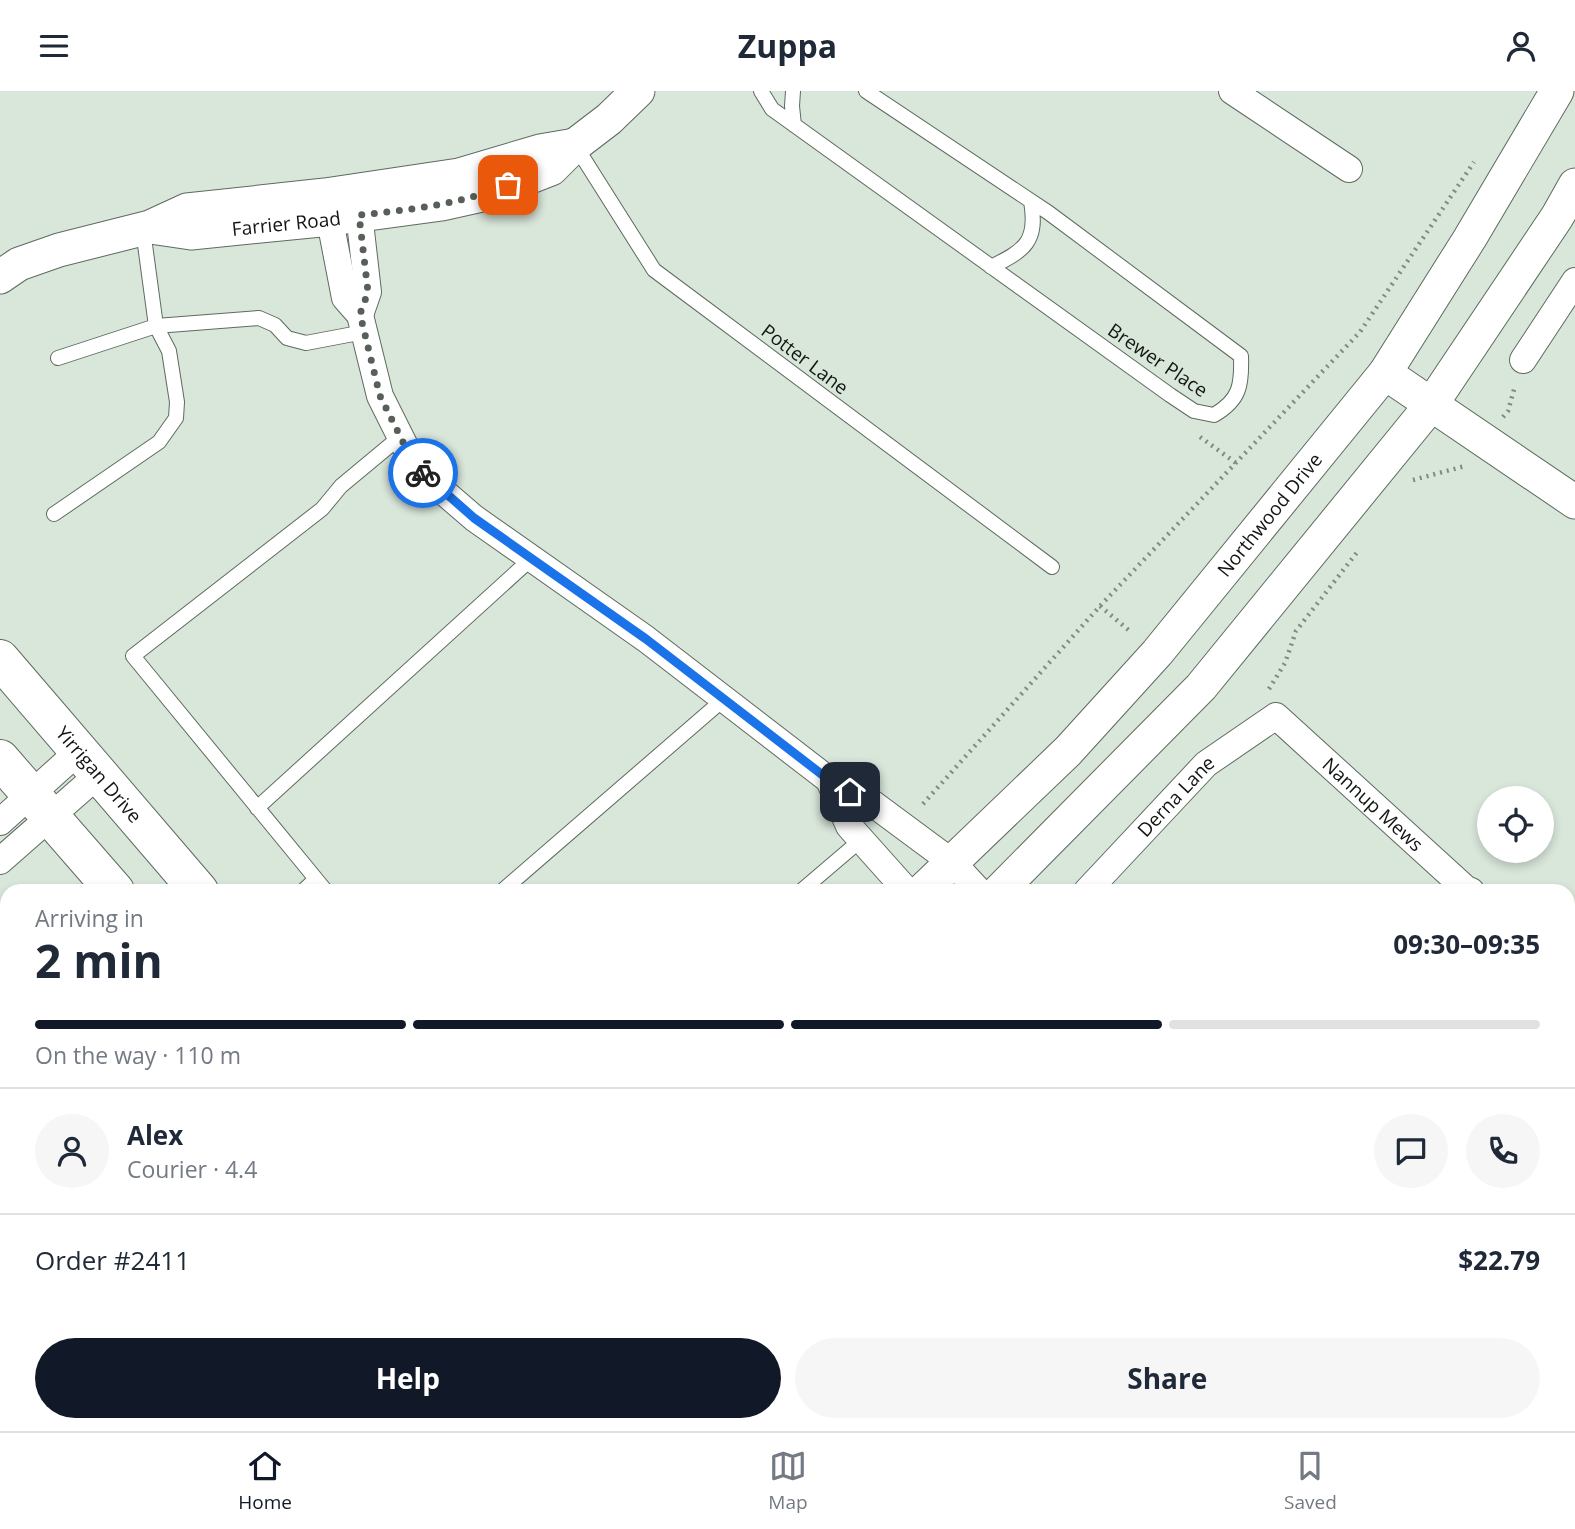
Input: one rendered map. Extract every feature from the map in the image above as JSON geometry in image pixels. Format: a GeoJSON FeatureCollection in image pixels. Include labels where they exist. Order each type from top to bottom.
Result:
{"type":"FeatureCollection","features":[{"type":"Feature","properties":{"kind":"main road","name":"Yirrigan Drive"},"geometry":{"type":"LineString","coordinates":[[0,659],[193,884]]}},
{"type":"Feature","properties":{"kind":"main road"},"geometry":{"type":"LineString","coordinates":[[0,759],[109,884]]}},
{"type":"Feature","properties":{"kind":"street","name":"Farrier Road"},"geometry":{"type":"LineString","coordinates":[[0,277],[19,264],[60,250],[147,229],[187,210],[343,205],[540,151],[575,145],[610,119],[638,91]]}},
{"type":"Feature","properties":{"kind":"street"},"geometry":{"type":"LineString","coordinates":[[1232,91],[1349,169]]}},
{"type":"Feature","properties":{"kind":"street","name":"Northwood Drive"},"geometry":{"type":"LineString","coordinates":[[930,884],[1068,751],[1157,653],[1385,373],[1470,238],[1557,91]]}},
{"type":"Feature","properties":{"kind":"street"},"geometry":{"type":"LineString","coordinates":[[1006,884],[1201,687],[1431,405],[1557,217],[1575,185]]}},
{"type":"Feature","properties":{"kind":"street"},"geometry":{"type":"LineString","coordinates":[[343,205],[368,292],[362,323],[380,396],[416,468],[474,518],[646,639],[829,780],[872,803],[953,863],[972,884]]}},
{"type":"Feature","properties":{"kind":"street"},"geometry":{"type":"LineString","coordinates":[[1523,361],[1575,281]]}},
{"type":"Feature","properties":{"kind":"street"},"geometry":{"type":"LineString","coordinates":[[1385,373],[1575,502]]}},
{"type":"Feature","properties":{"kind":"street","name":"Derna Lane"},"geometry":{"type":"LineString","coordinates":[[1094,884],[1206,764],[1270,706]]}},
{"type":"Feature","properties":{"kind":"street","name":"Nannup Mews"},"geometry":{"type":"LineString","coordinates":[[1270,706],[1463,884]]}},
{"type":"Feature","properties":{"kind":"street"},"geometry":{"type":"LineString","coordinates":[[0,861],[40,806],[89,762]]}},
{"type":"Feature","properties":{"kind":"street"},"geometry":{"type":"LineString","coordinates":[[829,780],[849,826],[901,884]]}},
{"type":"Feature","properties":{"kind":"street"},"geometry":{"type":"LineString","coordinates":[[0,822],[40,806]]}},
{"type":"Feature","properties":{"kind":"lane","name":"Brewer Place"},"geometry":{"type":"LineString","coordinates":[[761,91],[772,109],[1194,411],[1213,415],[1228,406],[1238,392],[1242,373],[1241,356],[1031,201],[866,91]]}},
{"type":"Feature","properties":{"kind":"lane"},"geometry":{"type":"LineString","coordinates":[[793,91],[794,124]]}},
{"type":"Feature","properties":{"kind":"lane","name":"Potter Lane"},"geometry":{"type":"LineString","coordinates":[[575,145],[654,270],[1052,567]]}},
{"type":"Feature","properties":{"kind":"lane"},"geometry":{"type":"LineString","coordinates":[[991,267],[1025,246],[1031,234],[1031,201]]}},
{"type":"Feature","properties":{"kind":"lane"},"geometry":{"type":"LineString","coordinates":[[54,514],[159,442],[176,418],[177,402],[169,351],[156,326],[147,229]]}},
{"type":"Feature","properties":{"kind":"lane"},"geometry":{"type":"LineString","coordinates":[[58,358],[156,326],[260,318],[275,325],[287,338],[306,342],[362,323]]}},
{"type":"Feature","properties":{"kind":"lane"},"geometry":{"type":"LineString","coordinates":[[320,884],[133,656],[322,509],[341,486],[400,437]]}},
{"type":"Feature","properties":{"kind":"lane"},"geometry":{"type":"LineString","coordinates":[[257,808],[531,558]]}},
{"type":"Feature","properties":{"kind":"lane"},"geometry":{"type":"LineString","coordinates":[[510,884],[724,699]]}},
{"type":"Feature","properties":{"kind":"lane"},"geometry":{"type":"LineString","coordinates":[[810,884],[862,839]]}},
{"type":"Feature","properties":{"kind":"path"},"geometry":{"type":"LineString","coordinates":[[903,826],[1100,606],[1360,332],[1475,160]]}},
{"type":"Feature","properties":{"kind":"path"},"geometry":{"type":"LineString","coordinates":[[1406,490],[1414,479],[1469,464]]}},
{"type":"Feature","properties":{"kind":"path"},"geometry":{"type":"LineString","coordinates":[[1270,706],[1296,631],[1363,544]]}},
{"type":"Feature","properties":{"kind":"way so far"},"geometry":{"type":"LineString","coordinates":[[423,473],[416,468],[380,396],[360,314],[368,292],[359,215],[442,204],[487,194],[508,185]]}},
{"type":"Feature","properties":{"kind":"route"},"geometry":{"type":"LineString","coordinates":[[423,473],[474,518],[646,639],[829,780],[850,792]]}}]}
